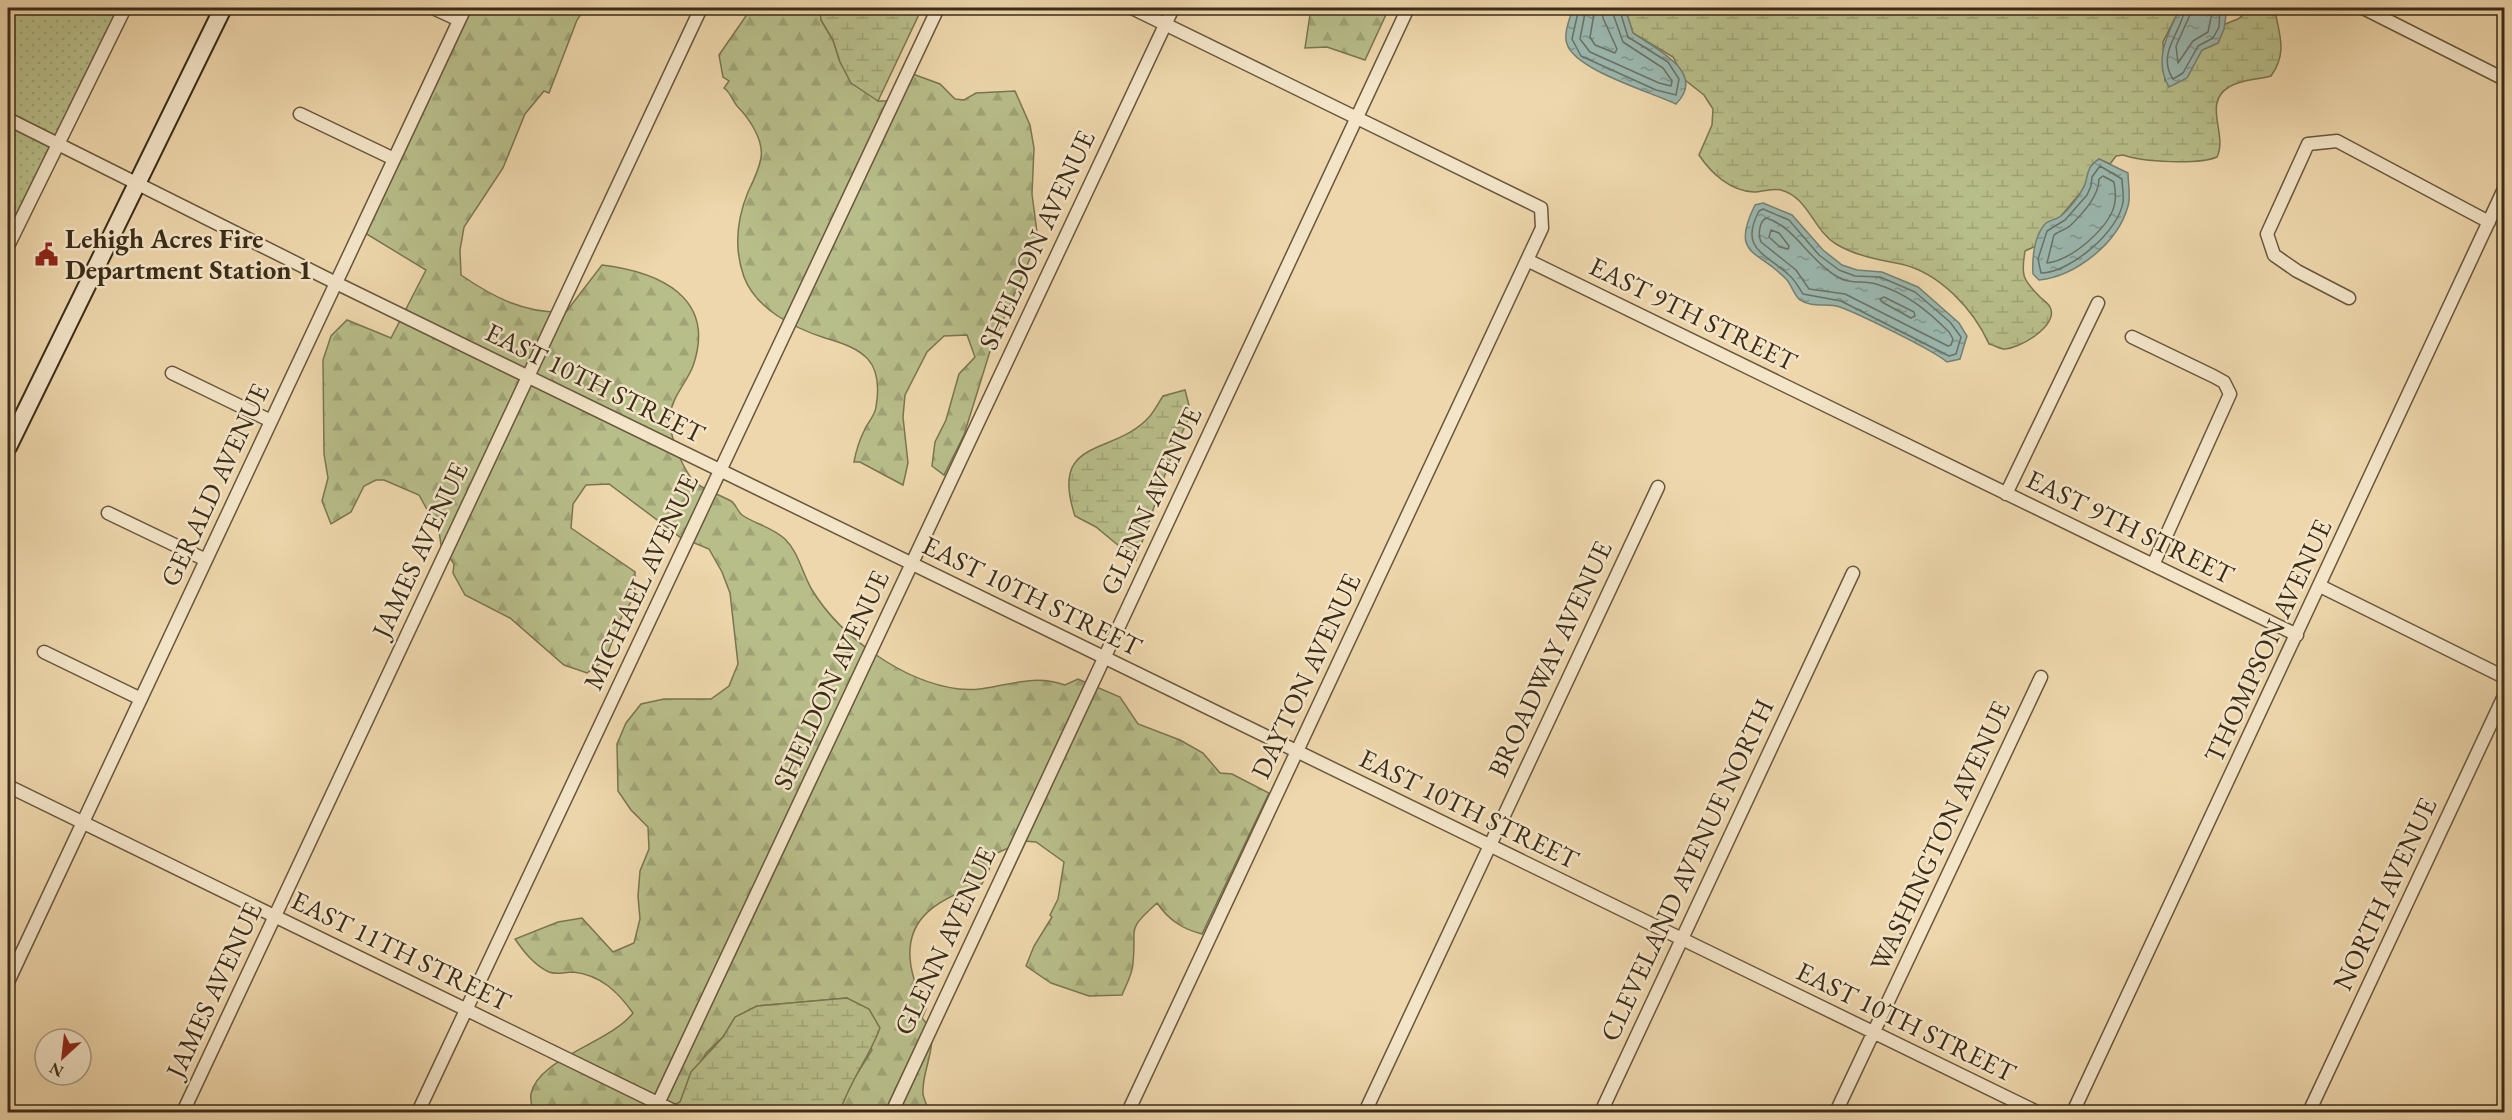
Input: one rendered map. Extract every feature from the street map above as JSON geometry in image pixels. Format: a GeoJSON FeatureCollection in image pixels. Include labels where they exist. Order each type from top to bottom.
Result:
{"type":"FeatureCollection","features":[{"type":"Feature","properties":{"kind":"main road"},"geometry":{"type":"LineString","coordinates":[[8,447],[223,8]]}},
{"type":"Feature","properties":{"kind":"street"},"geometry":{"type":"LineString","coordinates":[[8,246],[125,8]]}},
{"type":"Feature","properties":{"kind":"street"},"geometry":{"type":"LineString","coordinates":[[433,8],[459,20]]}},
{"type":"Feature","properties":{"kind":"street","name":"GERALD AVENUE"},"geometry":{"type":"LineString","coordinates":[[8,982],[12,959],[82,822],[141,699],[465,8]]}},
{"type":"Feature","properties":{"kind":"street","name":"JAMES AVENUE"},"geometry":{"type":"LineString","coordinates":[[183,1113],[701,8]]}},
{"type":"Feature","properties":{"kind":"street","name":"MICHAEL AVENUE"},"geometry":{"type":"LineString","coordinates":[[418,1113],[938,8]]}},
{"type":"Feature","properties":{"kind":"street"},"geometry":{"type":"LineString","coordinates":[[1132,8],[1541,208],[1542,228],[1527,260]]}},
{"type":"Feature","properties":{"kind":"street","name":"SHELDON AVENUE"},"geometry":{"type":"LineString","coordinates":[[656,1108],[1173,8]]}},
{"type":"Feature","properties":{"kind":"street","name":"GLENN AVENUE"},"geometry":{"type":"LineString","coordinates":[[892,1113],[1408,8]]}},
{"type":"Feature","properties":{"kind":"street"},"geometry":{"type":"LineString","coordinates":[[2363,8],[2505,80]]}},
{"type":"Feature","properties":{"kind":"street"},"geometry":{"type":"LineString","coordinates":[[300,114],[394,159]]}},
{"type":"Feature","properties":{"kind":"street","name":"EAST 10TH STREET"},"geometry":{"type":"LineString","coordinates":[[8,120],[528,377],[2037,1113]]}},
{"type":"Feature","properties":{"kind":"street"},"geometry":{"type":"LineString","coordinates":[[2349,298],[2296,271],[2274,255],[2267,234],[2308,144],[2337,141],[2489,222]]}},
{"type":"Feature","properties":{"kind":"street","name":"THOMPSON AVENUE"},"geometry":{"type":"LineString","coordinates":[[2073,1113],[2505,189]]}},
{"type":"Feature","properties":{"kind":"street","name":"EAST 9TH STREET"},"geometry":{"type":"LineString","coordinates":[[1527,260],[2297,635]]}},
{"type":"Feature","properties":{"kind":"street","name":"DAYTON AVENUE"},"geometry":{"type":"LineString","coordinates":[[1128,1113],[1527,260]]}},
{"type":"Feature","properties":{"kind":"street"},"geometry":{"type":"LineString","coordinates":[[2006,494],[2098,303]]}},
{"type":"Feature","properties":{"kind":"street"},"geometry":{"type":"LineString","coordinates":[[2132,337],[2213,375],[2224,382],[2230,394],[2153,565]]}},
{"type":"Feature","properties":{"kind":"street"},"geometry":{"type":"LineString","coordinates":[[172,373],[271,421]]}},
{"type":"Feature","properties":{"kind":"street","name":"BROADWAY AVENUE"},"geometry":{"type":"LineString","coordinates":[[1365,1113],[1658,487]]}},
{"type":"Feature","properties":{"kind":"street"},"geometry":{"type":"LineString","coordinates":[[108,513],[206,561]]}},
{"type":"Feature","properties":{"kind":"street","name":"CLEVELAND AVENUE NORTH"},"geometry":{"type":"LineString","coordinates":[[1600,1113],[1853,573]]}},
{"type":"Feature","properties":{"kind":"street"},"geometry":{"type":"LineString","coordinates":[[2320,586],[2505,677]]}},
{"type":"Feature","properties":{"kind":"street"},"geometry":{"type":"LineString","coordinates":[[44,652],[141,699]]}},
{"type":"Feature","properties":{"kind":"street","name":"WASHINGTON AVENUE"},"geometry":{"type":"LineString","coordinates":[[1836,1113],[2041,677]]}},
{"type":"Feature","properties":{"kind":"street","name":"NORTH AVENUE"},"geometry":{"type":"LineString","coordinates":[[2309,1113],[2505,696]]}},
{"type":"Feature","properties":{"kind":"street","name":"EAST 11TH STREET"},"geometry":{"type":"LineString","coordinates":[[8,786],[466,1010],[656,1108],[676,1113]]}},
{"type":"Feature","properties":{"kind":"green space"},"geometry":{"type":"Polygon","coordinates":[[[8,8],[119,8],[8,231],[8,8]]]}},
{"type":"Feature","properties":{"kind":"green space"},"geometry":{"type":"Polygon","coordinates":[[[464,8],[585,8],[577,20],[549,93],[544,91],[525,114],[503,168],[464,227],[460,250],[461,275],[497,297],[523,307],[551,312],[566,312],[602,265],[644,274],[678,292],[690,306],[697,322],[698,342],[693,366],[671,408],[670,415],[673,438],[686,469],[697,484],[731,501],[742,515],[775,531],[785,539],[794,550],[812,590],[824,607],[856,640],[896,667],[916,677],[959,689],[986,688],[1037,680],[1065,685],[1078,679],[1120,697],[1138,724],[1180,740],[1203,753],[1220,773],[1232,774],[1269,793],[1202,934],[1176,923],[1157,903],[1140,919],[1134,930],[1132,971],[1122,995],[1089,996],[1051,983],[1026,966],[1034,946],[1052,917],[1050,915],[1058,899],[1064,862],[1036,842],[1024,841],[997,853],[982,884],[949,898],[924,916],[915,928],[910,959],[914,979],[926,1009],[922,1018],[931,1035],[930,1054],[923,1084],[923,1094],[929,1112],[840,1112],[846,1091],[872,1050],[847,998],[757,1006],[736,1017],[723,1037],[706,1053],[680,1102],[662,1112],[533,1112],[531,1094],[536,1082],[546,1071],[609,1033],[633,1013],[615,992],[592,977],[573,972],[549,972],[539,966],[515,939],[558,922],[582,918],[613,952],[634,943],[640,919],[638,896],[640,871],[649,849],[648,827],[631,810],[618,791],[617,744],[626,723],[641,704],[664,699],[711,699],[729,686],[738,664],[730,593],[722,572],[709,549],[680,537],[609,484],[586,485],[573,504],[571,528],[635,572],[635,596],[622,616],[605,660],[587,673],[564,665],[510,618],[465,595],[453,573],[454,564],[441,545],[439,531],[419,495],[384,480],[376,480],[364,486],[351,512],[331,524],[322,501],[328,478],[324,454],[323,360],[331,336],[347,320],[391,338],[426,270],[360,230],[464,8]]]}},
{"type":"Feature","properties":{"kind":"green space"},"geometry":{"type":"Polygon","coordinates":[[[748,8],[820,8],[821,20],[833,40],[840,62],[878,101],[896,101],[910,73],[940,84],[955,99],[964,100],[976,93],[1015,91],[1030,125],[1034,148],[1032,194],[1038,240],[991,348],[964,435],[944,475],[932,466],[935,442],[946,420],[959,374],[975,357],[967,335],[944,336],[927,352],[905,395],[903,417],[908,463],[903,485],[860,462],[854,462],[865,428],[876,407],[877,378],[868,359],[851,347],[801,329],[777,316],[757,299],[744,277],[739,256],[739,223],[744,202],[759,167],[761,151],[758,137],[751,123],[724,88],[729,81],[723,77],[719,55],[746,16],[748,8]]]}},
{"type":"Feature","properties":{"kind":"green space"},"geometry":{"type":"Polygon","coordinates":[[[820,8],[922,8],[878,101],[851,83],[840,62],[833,40],[821,20],[820,8]]]}},
{"type":"Feature","properties":{"kind":"green space"},"geometry":{"type":"Polygon","coordinates":[[[1311,8],[1389,8],[1365,60],[1327,47],[1305,48],[1311,8]]]}},
{"type":"Feature","properties":{"kind":"green space"},"geometry":{"type":"Polygon","coordinates":[[[1625,8],[2180,8],[2163,42],[2165,81],[2187,77],[2202,50],[2218,43],[2225,24],[2238,19],[2251,8],[2261,8],[2276,16],[2281,47],[2279,61],[2271,76],[2239,82],[2221,94],[2216,110],[2220,139],[2217,157],[2197,161],[2170,162],[2123,155],[2116,156],[2110,164],[2099,159],[2082,191],[2061,216],[2042,229],[2036,246],[2025,251],[2024,276],[2030,286],[2050,307],[2049,322],[2036,336],[2018,346],[2003,349],[1989,344],[1983,331],[1965,306],[1942,284],[1929,276],[1901,264],[1860,255],[1836,244],[1828,238],[1798,200],[1790,194],[1781,190],[1745,191],[1729,185],[1715,174],[1699,155],[1712,125],[1713,109],[1704,95],[1685,80],[1673,57],[1633,33],[1625,8]]]}},
{"type":"Feature","properties":{"kind":"green space"},"geometry":{"type":"Polygon","coordinates":[[[1185,390],[1191,413],[1171,457],[1136,560],[1096,527],[1075,516],[1069,490],[1070,472],[1078,460],[1089,451],[1136,429],[1150,416],[1163,396],[1185,390]]]}},
{"type":"Feature","properties":{"kind":"green space"},"geometry":{"type":"Polygon","coordinates":[[[847,998],[869,1009],[880,1028],[840,1112],[662,1112],[680,1102],[691,1072],[723,1037],[735,1017],[757,1006],[847,998]]]}},
{"type":"Feature","properties":{"kind":"water"},"geometry":{"type":"Polygon","coordinates":[[[1573,8],[1625,8],[1633,33],[1664,54],[1682,71],[1686,82],[1684,92],[1676,104],[1598,71],[1573,54],[1567,44],[1566,36],[1573,8]]]}},
{"type":"Feature","properties":{"kind":"water"},"geometry":{"type":"Polygon","coordinates":[[[2180,8],[2227,8],[2224,29],[2218,43],[2202,50],[2187,78],[2169,87],[2164,77],[2162,57],[2167,37],[2180,8]]]}},
{"type":"Feature","properties":{"kind":"water"},"geometry":{"type":"Polygon","coordinates":[[[2099,159],[2128,173],[2129,202],[2123,220],[2105,245],[2081,265],[2053,277],[2039,280],[2033,274],[2033,255],[2038,235],[2045,224],[2061,216],[2073,204],[2084,186],[2089,170],[2099,159]]]}},
{"type":"Feature","properties":{"kind":"water"},"geometry":{"type":"Polygon","coordinates":[[[1763,203],[1792,215],[1823,250],[1842,265],[1857,270],[1882,272],[1918,287],[1959,323],[1967,336],[1960,359],[1947,362],[1912,341],[1849,311],[1836,306],[1809,304],[1800,300],[1787,280],[1751,251],[1747,244],[1745,234],[1748,222],[1755,205],[1763,203]]]}},
{"type":"Feature","properties":{"kind":"place","name":"Lehigh Acres Fire Department Station 1"},"geometry":{"type":"Point","coordinates":[47,255]}}]}
